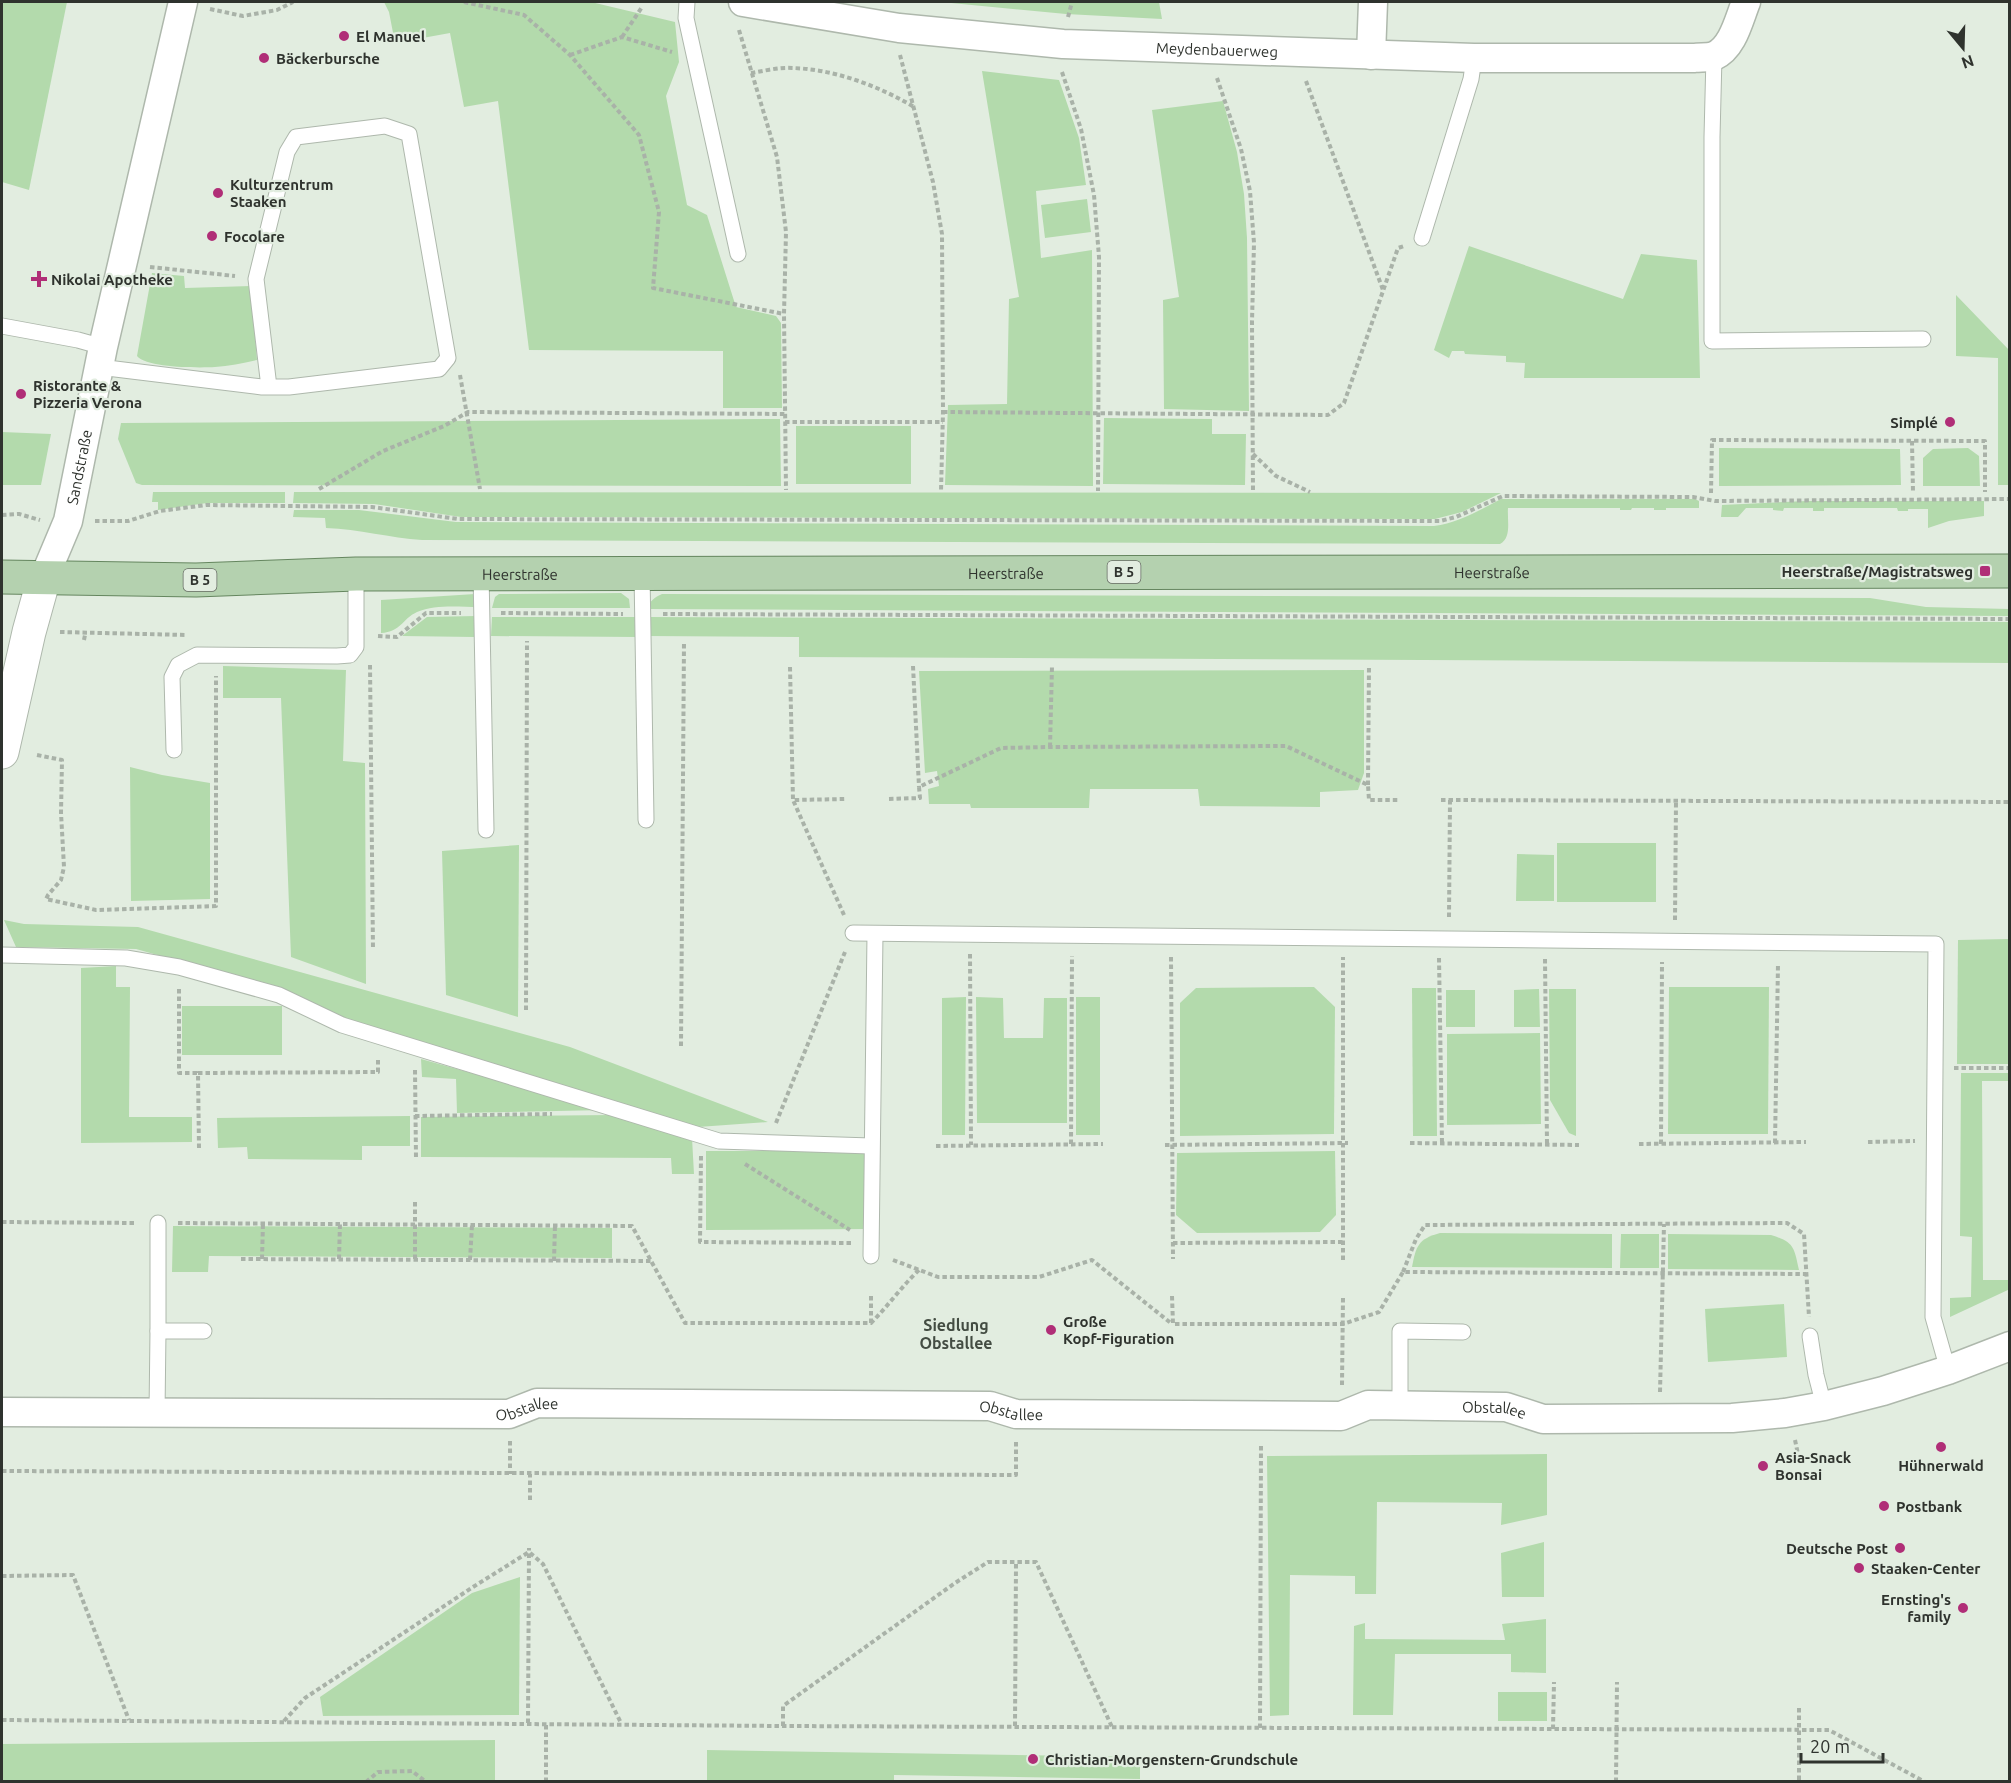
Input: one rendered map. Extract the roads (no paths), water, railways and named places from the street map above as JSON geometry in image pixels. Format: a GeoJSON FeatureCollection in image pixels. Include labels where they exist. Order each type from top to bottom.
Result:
{"type":"FeatureCollection","features":[{"type":"Feature","properties":{"kind":"main road","name":"Heerstraße"},"geometry":{"type":"LineString","coordinates":[[2,577],[196,580],[356,573],[2010,571]]}},
{"type":"Feature","properties":{"kind":"street","name":"Meydenbauerweg"},"geometry":{"type":"LineString","coordinates":[[743,2],[899,28],[1063,44],[1474,58],[1704,57]]}},
{"type":"Feature","properties":{"kind":"street"},"geometry":{"type":"LineString","coordinates":[[1371,55],[1373,2]]}},
{"type":"Feature","properties":{"kind":"street"},"geometry":{"type":"LineString","coordinates":[[1704,57],[1724,49],[1731,40],[1746,2]]}},
{"type":"Feature","properties":{"kind":"street","name":"Sandstraße"},"geometry":{"type":"LineString","coordinates":[[2,752],[29,632],[44,578],[68,521],[101,357],[191,4]]}},
{"type":"Feature","properties":{"kind":"street","name":"Obstallee"},"geometry":{"type":"LineString","coordinates":[[2,1412],[509,1414],[537,1404],[560,1404],[990,1406],[1016,1414],[1341,1416],[1368,1405],[1400,1405],[1506,1407],[1543,1419],[1732,1418],[1785,1413],[1883,1391],[1948,1370],[2010,1346]]}},
{"type":"Feature","properties":{"kind":"lane"},"geometry":{"type":"LineString","coordinates":[[687,2],[686,18],[738,254]]}},
{"type":"Feature","properties":{"kind":"lane"},"geometry":{"type":"LineString","coordinates":[[1704,57],[1712,137],[1712,341],[1923,339]]}},
{"type":"Feature","properties":{"kind":"lane"},"geometry":{"type":"LineString","coordinates":[[1422,238],[1471,79],[1474,58]]}},
{"type":"Feature","properties":{"kind":"lane"},"geometry":{"type":"LineString","coordinates":[[2,326],[78,340],[101,357],[269,387],[288,387],[439,369],[448,358],[409,134],[385,126],[296,137],[287,152],[256,279],[269,387]]}},
{"type":"Feature","properties":{"kind":"lane"},"geometry":{"type":"LineString","coordinates":[[174,750],[172,677],[178,665],[196,655],[350,655],[356,647],[356,573]]}},
{"type":"Feature","properties":{"kind":"lane"},"geometry":{"type":"LineString","coordinates":[[481,573],[486,830]]}},
{"type":"Feature","properties":{"kind":"lane"},"geometry":{"type":"LineString","coordinates":[[642,573],[646,820]]}},
{"type":"Feature","properties":{"kind":"lane"},"geometry":{"type":"LineString","coordinates":[[853,933],[1936,944],[1933,1317],[1948,1370]]}},
{"type":"Feature","properties":{"kind":"lane"},"geometry":{"type":"LineString","coordinates":[[871,1250],[874,934]]}},
{"type":"Feature","properties":{"kind":"lane"},"geometry":{"type":"LineString","coordinates":[[2,955],[126,958],[179,966],[279,995],[342,1025],[719,1141],[871,1146]]}},
{"type":"Feature","properties":{"kind":"lane"},"geometry":{"type":"LineString","coordinates":[[157,1413],[158,1223]]}},
{"type":"Feature","properties":{"kind":"lane"},"geometry":{"type":"LineString","coordinates":[[158,1330],[204,1331]]}},
{"type":"Feature","properties":{"kind":"lane"},"geometry":{"type":"LineString","coordinates":[[1400,1405],[1400,1331],[1463,1332]]}},
{"type":"Feature","properties":{"kind":"lane"},"geometry":{"type":"LineString","coordinates":[[1810,1335],[1816,1375],[1824,1406]]}},
{"type":"Feature","properties":{"kind":"place","name":"El Manuel"},"geometry":{"type":"Point","coordinates":[344,36]}},
{"type":"Feature","properties":{"kind":"place","name":"Bäckerbursche"},"geometry":{"type":"Point","coordinates":[264,58]}},
{"type":"Feature","properties":{"kind":"place","name":"Kulturzentrum Staaken"},"geometry":{"type":"Point","coordinates":[218,193]}},
{"type":"Feature","properties":{"kind":"place","name":"Focolare"},"geometry":{"type":"Point","coordinates":[212,236]}},
{"type":"Feature","properties":{"kind":"place","name":"Nikolai Apotheke"},"geometry":{"type":"Point","coordinates":[39,279]}},
{"type":"Feature","properties":{"kind":"place","name":"Ristorante & Pizzeria Verona"},"geometry":{"type":"Point","coordinates":[21,394]}},
{"type":"Feature","properties":{"kind":"place","name":"Simplé"},"geometry":{"type":"Point","coordinates":[1950,422]}},
{"type":"Feature","properties":{"kind":"place","name":"Heerstraße/Magistratsweg"},"geometry":{"type":"Point","coordinates":[1985,571]}},
{"type":"Feature","properties":{"kind":"place","name":"Große Kopf-Figuration"},"geometry":{"type":"Point","coordinates":[1051,1330]}},
{"type":"Feature","properties":{"kind":"place","name":"Hühnerwald"},"geometry":{"type":"Point","coordinates":[1941,1447]}},
{"type":"Feature","properties":{"kind":"place","name":"Asia-Snack Bonsai"},"geometry":{"type":"Point","coordinates":[1763,1466]}},
{"type":"Feature","properties":{"kind":"place","name":"Postbank"},"geometry":{"type":"Point","coordinates":[1884,1506]}},
{"type":"Feature","properties":{"kind":"place","name":"Deutsche Post"},"geometry":{"type":"Point","coordinates":[1900,1548]}},
{"type":"Feature","properties":{"kind":"place","name":"Staaken-Center"},"geometry":{"type":"Point","coordinates":[1859,1568]}},
{"type":"Feature","properties":{"kind":"place","name":"Ernsting's family"},"geometry":{"type":"Point","coordinates":[1963,1608]}},
{"type":"Feature","properties":{"kind":"place","name":"Christian-Morgenstern-Grundschule"},"geometry":{"type":"Point","coordinates":[1033,1759]}},
{"type":"Feature","properties":{"kind":"district","name":"Siedlung Obstallee"},"geometry":{"type":"Point","coordinates":[956,1334]}}]}
